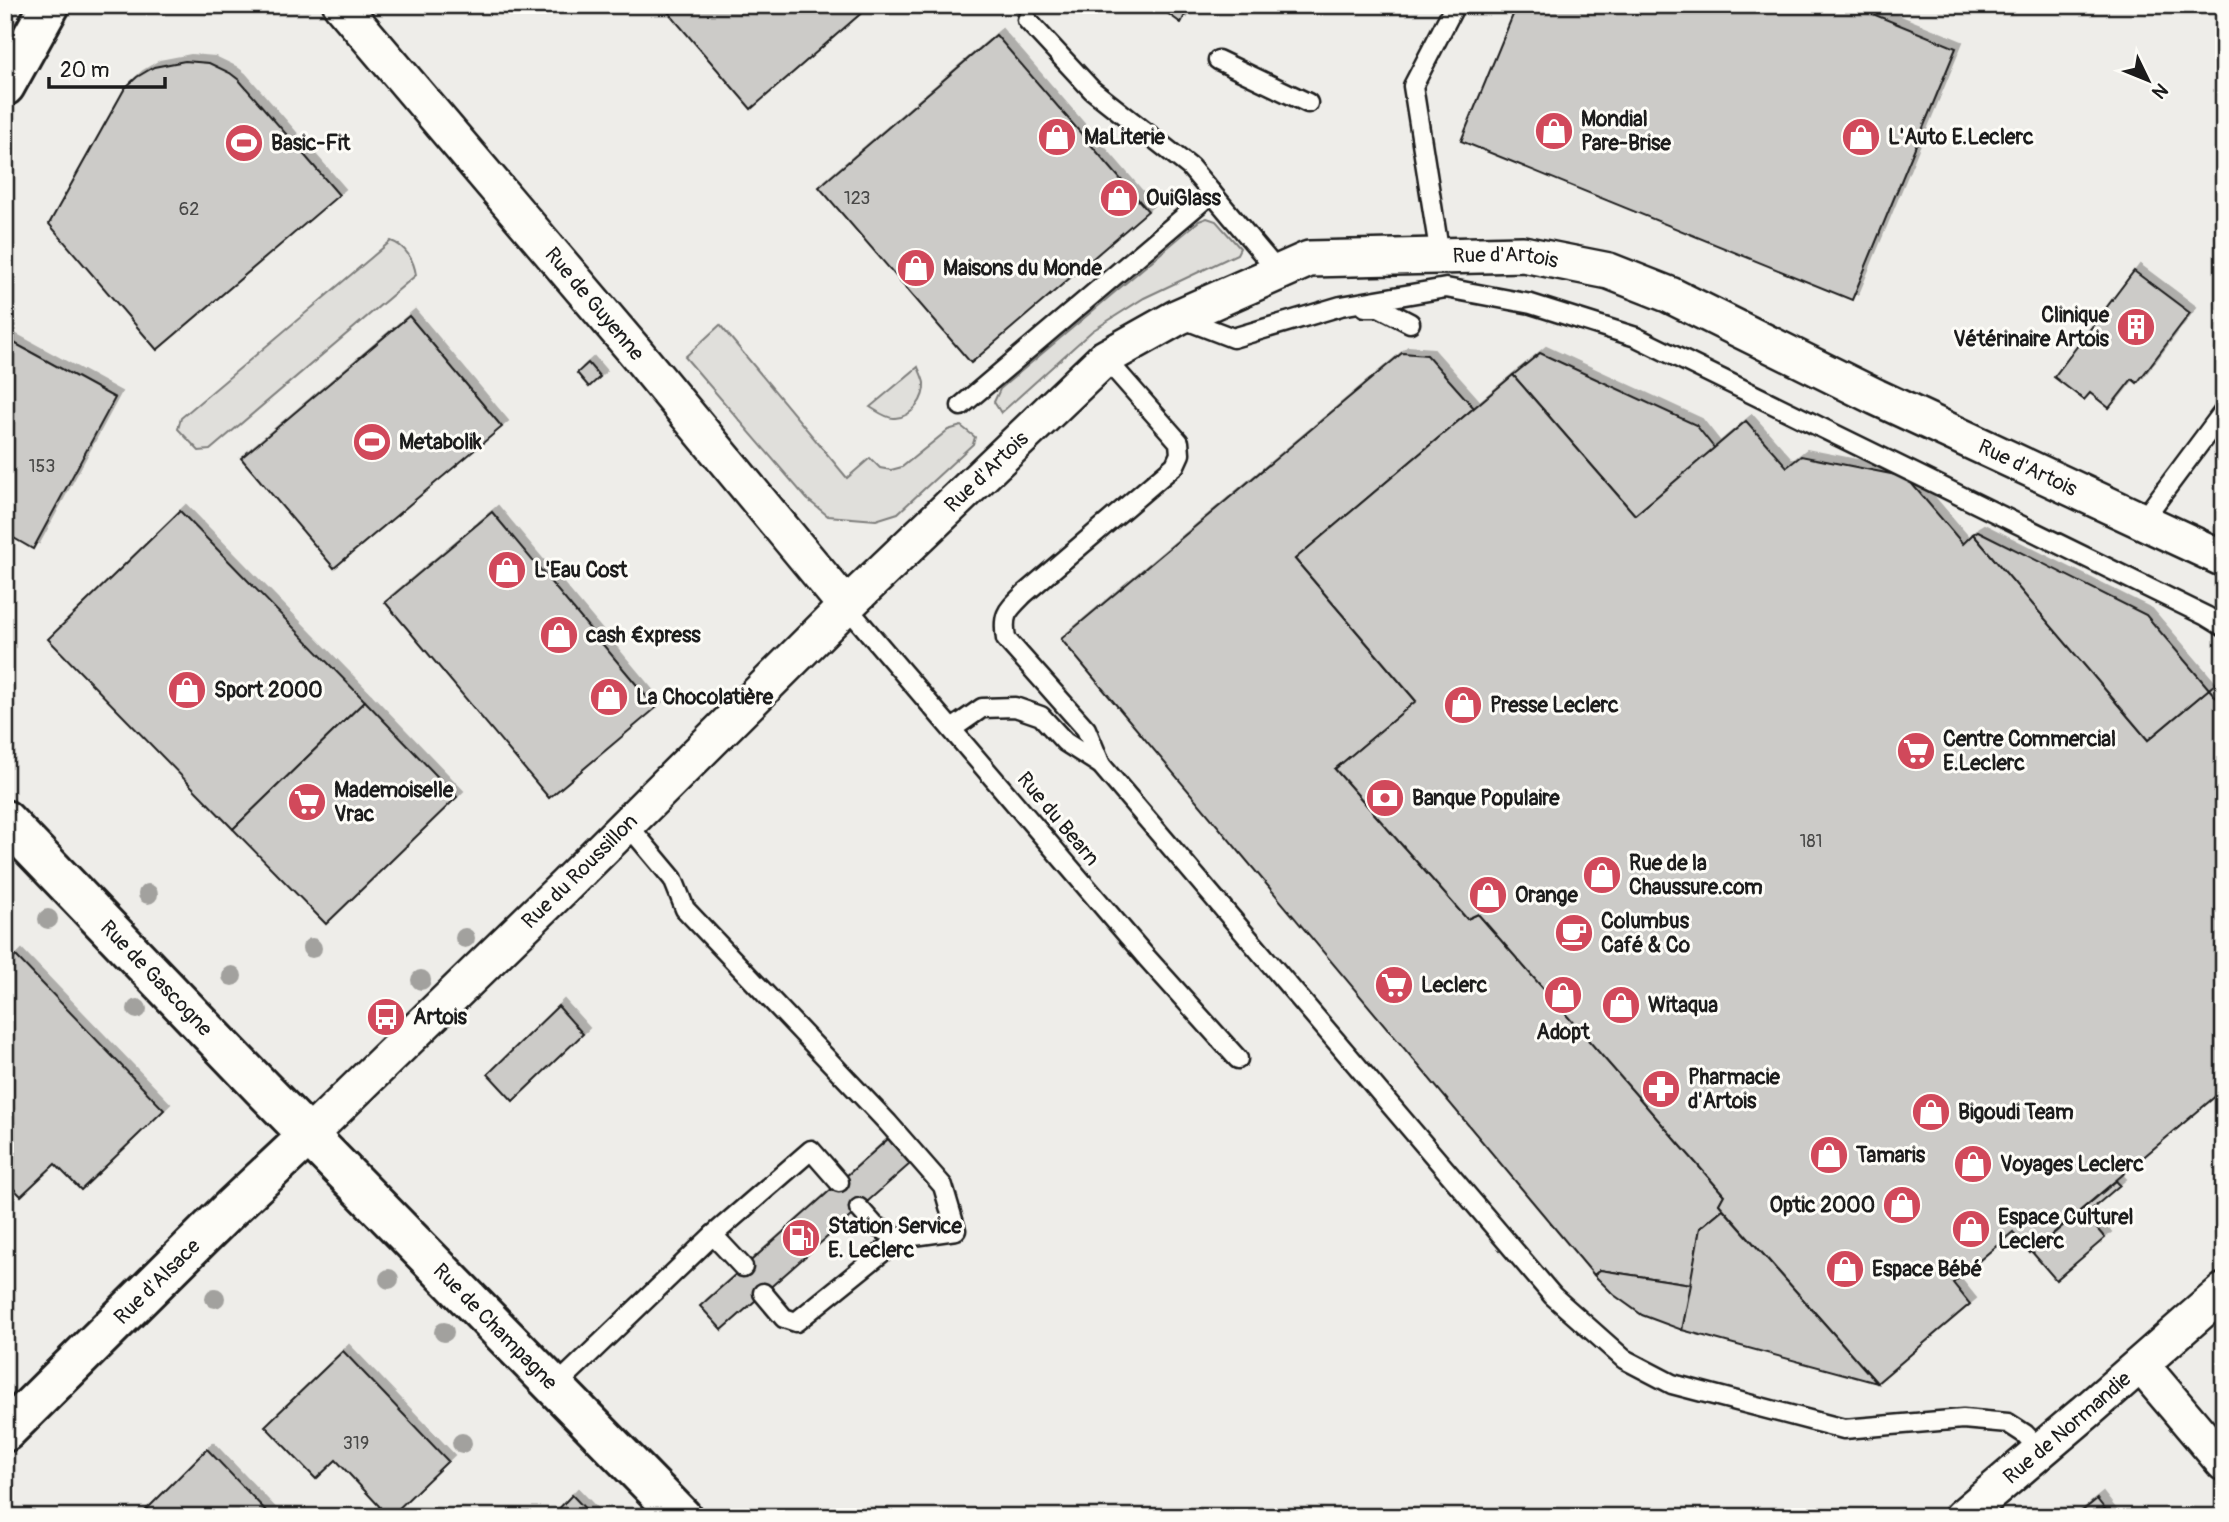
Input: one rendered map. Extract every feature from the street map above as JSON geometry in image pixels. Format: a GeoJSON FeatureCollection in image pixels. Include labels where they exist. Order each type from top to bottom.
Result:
{"type":"FeatureCollection","features":[{"type":"Feature","properties":{"kind":"street"},"geometry":{"type":"LineString","coordinates":[[5,86],[50,5]]}},
{"type":"Feature","properties":{"kind":"street","name":"Rue de Guyenne"},"geometry":{"type":"LineString","coordinates":[[341,5],[641,358],[846,606]]}},
{"type":"Feature","properties":{"kind":"street","name":"Rue d'Artois"},"geometry":{"type":"LineString","coordinates":[[846,606],[1105,358],[1178,317],[1309,259],[1523,254],[1609,271],[1670,295],[1876,397],[2224,559]]}},
{"type":"Feature","properties":{"kind":"street","name":"Rue du Roussillon"},"geometry":{"type":"LineString","coordinates":[[309,1135],[846,606]]}},
{"type":"Feature","properties":{"kind":"street","name":"Rue de Gascogne"},"geometry":{"type":"LineString","coordinates":[[5,820],[309,1135]]}},
{"type":"Feature","properties":{"kind":"street","name":"Rue de Champagne"},"geometry":{"type":"LineString","coordinates":[[309,1135],[682,1517]]}},
{"type":"Feature","properties":{"kind":"street","name":"Rue d'Alsace"},"geometry":{"type":"LineString","coordinates":[[5,1432],[232,1207],[309,1135]]}},
{"type":"Feature","properties":{"kind":"street"},"geometry":{"type":"LineString","coordinates":[[2224,1292],[2141,1365],[2224,1463]]}},
{"type":"Feature","properties":{"kind":"street","name":"Rue de Normandie"},"geometry":{"type":"LineString","coordinates":[[1962,1517],[2141,1365]]}},
{"type":"Feature","properties":{"kind":"lane"},"geometry":{"type":"LineString","coordinates":[[1440,256],[1413,86],[1455,5]]}},
{"type":"Feature","properties":{"kind":"lane"},"geometry":{"type":"LineString","coordinates":[[1027,20],[1092,90],[1190,167],[1279,273]]}},
{"type":"Feature","properties":{"kind":"lane"},"geometry":{"type":"LineString","coordinates":[[1219,60],[1308,103]]}},
{"type":"Feature","properties":{"kind":"lane"},"geometry":{"type":"LineString","coordinates":[[961,406],[1212,193]]}},
{"type":"Feature","properties":{"kind":"lane"},"geometry":{"type":"LineString","coordinates":[[1178,317],[1233,338],[1340,306],[1446,288],[1531,304],[1636,337],[1945,487],[2224,627]]}},
{"type":"Feature","properties":{"kind":"lane"},"geometry":{"type":"LineString","coordinates":[[1340,306],[1379,307],[1410,323]]}},
{"type":"Feature","properties":{"kind":"lane"},"geometry":{"type":"LineString","coordinates":[[1101,765],[1086,729],[1006,639],[1003,622],[1010,609],[1024,594],[1175,465],[1180,454],[1179,442],[1105,358]]}},
{"type":"Feature","properties":{"kind":"lane"},"geometry":{"type":"LineString","coordinates":[[2142,521],[2224,411]]}},
{"type":"Feature","properties":{"kind":"lane","name":"Rue du Bearn"},"geometry":{"type":"LineString","coordinates":[[846,606],[1147,958],[1238,1059]]}},
{"type":"Feature","properties":{"kind":"lane"},"geometry":{"type":"LineString","coordinates":[[952,729],[982,708],[1015,707],[1041,716],[1065,742],[1101,765],[1553,1296],[1624,1359],[1672,1384],[1844,1429],[1963,1419],[2008,1423],[2025,1434],[2040,1450]]}},
{"type":"Feature","properties":{"kind":"lane"},"geometry":{"type":"LineString","coordinates":[[626,824],[673,879],[685,909],[879,1113],[943,1186],[956,1230],[900,1238],[796,1322],[784,1318],[763,1293]]}},
{"type":"Feature","properties":{"kind":"lane"},"geometry":{"type":"LineString","coordinates":[[555,1387],[713,1235],[811,1150],[839,1182]]}},
{"type":"Feature","properties":{"kind":"lane"},"geometry":{"type":"LineString","coordinates":[[859,1208],[875,1226],[900,1238]]}},
{"type":"Feature","properties":{"kind":"lane"},"geometry":{"type":"LineString","coordinates":[[713,1235],[743,1267]]}},
{"type":"Feature","properties":{"kind":"shaded area"},"geometry":{"type":"Polygon","coordinates":[[[5,5],[2224,5],[2224,1517],[5,1517],[5,5]]]}},
{"type":"Feature","properties":{"kind":"shaded area"},"geometry":{"type":"Polygon","coordinates":[[[1207,218],[1216,221],[1240,248],[1237,254],[1144,298],[1092,331],[1001,413],[994,402],[1000,389],[1199,221],[1207,218]]]}},
{"type":"Feature","properties":{"kind":"shaded area"},"geometry":{"type":"Polygon","coordinates":[[[391,241],[401,246],[408,255],[416,275],[210,450],[199,451],[178,429],[181,418],[391,241]]]}},
{"type":"Feature","properties":{"kind":"shaded area"},"geometry":{"type":"Polygon","coordinates":[[[720,325],[847,478],[870,458],[880,468],[891,470],[902,467],[948,430],[961,426],[975,437],[973,444],[898,513],[876,520],[828,516],[807,499],[685,357],[720,325]]]}},
{"type":"Feature","properties":{"kind":"shaded area"},"geometry":{"type":"Polygon","coordinates":[[[918,367],[924,381],[924,389],[917,406],[901,417],[892,418],[870,407],[918,367]]]}},
{"type":"Feature","properties":{"kind":"building"},"geometry":{"type":"Polygon","coordinates":[[[662,5],[863,5],[866,9],[751,109],[662,5]]]}},
{"type":"Feature","properties":{"kind":"building"},"geometry":{"type":"Polygon","coordinates":[[[1156,5],[1190,5],[1181,23],[1156,5]]]}},
{"type":"Feature","properties":{"kind":"building"},"geometry":{"type":"Polygon","coordinates":[[[1517,5],[1851,5],[1956,48],[1852,300],[1461,141],[1517,5]]]}},
{"type":"Feature","properties":{"kind":"building"},"geometry":{"type":"Polygon","coordinates":[[[996,35],[1148,211],[971,363],[819,187],[996,35]]]}},
{"type":"Feature","properties":{"kind":"building"},"geometry":{"type":"Polygon","coordinates":[[[185,61],[209,63],[239,80],[339,195],[157,350],[49,224],[125,88],[154,67],[185,61]]]}},
{"type":"Feature","properties":{"kind":"building","name":"Clinique Vétérinaire Artois"},"geometry":{"type":"Polygon","coordinates":[[[2134,271],[2190,313],[2137,383],[2132,379],[2109,408],[2090,393],[2084,400],[2054,377],[2134,271]]]}},
{"type":"Feature","properties":{"kind":"building","name":"Metabolik"},"geometry":{"type":"Polygon","coordinates":[[[409,316],[502,427],[334,568],[241,458],[409,316]]]}},
{"type":"Feature","properties":{"kind":"building"},"geometry":{"type":"Polygon","coordinates":[[[5,338],[115,398],[33,549],[5,533],[5,338]]]}},
{"type":"Feature","properties":{"kind":"building"},"geometry":{"type":"Polygon","coordinates":[[[1402,353],[1427,355],[1474,408],[1295,559],[1416,701],[1335,769],[1467,919],[1478,914],[1724,1195],[1719,1204],[1723,1209],[1700,1228],[1691,1284],[1600,1270],[1594,1275],[1061,639],[1402,353]]]}},
{"type":"Feature","properties":{"kind":"building"},"geometry":{"type":"Polygon","coordinates":[[[1540,353],[1696,425],[1715,449],[1635,515],[1513,375],[1540,353]]]}},
{"type":"Feature","properties":{"kind":"building"},"geometry":{"type":"Polygon","coordinates":[[[588,363],[600,377],[589,387],[577,373],[588,363]]]}},
{"type":"Feature","properties":{"kind":"building"},"geometry":{"type":"Polygon","coordinates":[[[1513,375],[1635,515],[1746,421],[1787,467],[1801,456],[1906,477],[1963,544],[1973,534],[2148,740],[2209,689],[2224,706],[2224,1089],[2030,1253],[2013,1232],[1953,1283],[1970,1304],[1877,1383],[1719,1204],[1724,1195],[1478,914],[1467,919],[1335,769],[1416,701],[1295,559],[1513,375]]]}},
{"type":"Feature","properties":{"kind":"building"},"geometry":{"type":"Polygon","coordinates":[[[180,511],[365,701],[233,829],[48,639],[180,511]]]}},
{"type":"Feature","properties":{"kind":"building"},"geometry":{"type":"Polygon","coordinates":[[[492,512],[656,708],[549,798],[385,602],[492,512]]]}},
{"type":"Feature","properties":{"kind":"building"},"geometry":{"type":"Polygon","coordinates":[[[1978,531],[2146,615],[2209,689],[2148,740],[1973,534],[1978,531]]]}},
{"type":"Feature","properties":{"kind":"building"},"geometry":{"type":"Polygon","coordinates":[[[2224,677],[2224,706],[2209,689],[2224,677]]]}},
{"type":"Feature","properties":{"kind":"building"},"geometry":{"type":"Polygon","coordinates":[[[365,701],[457,797],[326,924],[233,829],[365,701]]]}},
{"type":"Feature","properties":{"kind":"building"},"geometry":{"type":"Polygon","coordinates":[[[16,956],[164,1110],[81,1190],[55,1164],[21,1196],[5,1180],[5,961],[8,964],[16,956]]]}},
{"type":"Feature","properties":{"kind":"building"},"geometry":{"type":"Polygon","coordinates":[[[558,1006],[583,1034],[513,1101],[488,1074],[558,1006]]]}},
{"type":"Feature","properties":{"kind":"building","name":"Station Service E. Leclerc"},"geometry":{"type":"Polygon","coordinates":[[[888,1139],[910,1164],[722,1330],[700,1306],[888,1139]]]}},
{"type":"Feature","properties":{"kind":"building"},"geometry":{"type":"Polygon","coordinates":[[[2116,1181],[2120,1185],[2085,1215],[2105,1238],[2056,1280],[2032,1252],[2116,1181]]]}},
{"type":"Feature","properties":{"kind":"building"},"geometry":{"type":"Polygon","coordinates":[[[1723,1209],[1877,1383],[1682,1330],[1700,1228],[1723,1209]]]}},
{"type":"Feature","properties":{"kind":"building"},"geometry":{"type":"Polygon","coordinates":[[[1600,1270],[1691,1284],[1682,1330],[1642,1315],[1614,1295],[1594,1275],[1600,1270]]]}},
{"type":"Feature","properties":{"kind":"building"},"geometry":{"type":"Polygon","coordinates":[[[343,1351],[448,1461],[390,1517],[369,1517],[380,1507],[336,1460],[316,1479],[265,1426],[343,1351]]]}},
{"type":"Feature","properties":{"kind":"building"},"geometry":{"type":"Polygon","coordinates":[[[207,1449],[272,1517],[139,1517],[207,1449]]]}},
{"type":"Feature","properties":{"kind":"building"},"geometry":{"type":"Polygon","coordinates":[[[572,1495],[593,1517],[551,1517],[572,1495]]]}},
{"type":"Feature","properties":{"kind":"building"},"geometry":{"type":"Polygon","coordinates":[[[2097,1499],[2111,1517],[2075,1517],[2097,1499]]]}},
{"type":"Feature","properties":{"kind":"place","name":"Mondial Pare-Brise"},"geometry":{"type":"Point","coordinates":[1554,131]}},
{"type":"Feature","properties":{"kind":"place","name":"MaLiterie"},"geometry":{"type":"Point","coordinates":[1057,137]}},
{"type":"Feature","properties":{"kind":"place","name":"L'Auto E.Leclerc"},"geometry":{"type":"Point","coordinates":[1861,137]}},
{"type":"Feature","properties":{"kind":"place","name":"Basic-Fit"},"geometry":{"type":"Point","coordinates":[244,143]}},
{"type":"Feature","properties":{"kind":"place","name":"OuiGlass"},"geometry":{"type":"Point","coordinates":[1119,198]}},
{"type":"Feature","properties":{"kind":"place","name":"Maisons du Monde"},"geometry":{"type":"Point","coordinates":[916,268]}},
{"type":"Feature","properties":{"kind":"place","name":"Clinique Vétérinaire Artois"},"geometry":{"type":"Point","coordinates":[2136,327]}},
{"type":"Feature","properties":{"kind":"place","name":"Metabolik"},"geometry":{"type":"Point","coordinates":[372,442]}},
{"type":"Feature","properties":{"kind":"place","name":"L'Eau Cost"},"geometry":{"type":"Point","coordinates":[507,570]}},
{"type":"Feature","properties":{"kind":"place","name":"cash €xpress"},"geometry":{"type":"Point","coordinates":[559,635]}},
{"type":"Feature","properties":{"kind":"place","name":"Sport 2000"},"geometry":{"type":"Point","coordinates":[187,690]}},
{"type":"Feature","properties":{"kind":"place","name":"La Chocolatière"},"geometry":{"type":"Point","coordinates":[609,697]}},
{"type":"Feature","properties":{"kind":"place","name":"Presse Leclerc"},"geometry":{"type":"Point","coordinates":[1463,705]}},
{"type":"Feature","properties":{"kind":"place","name":"Centre Commercial E.Leclerc"},"geometry":{"type":"Point","coordinates":[1916,751]}},
{"type":"Feature","properties":{"kind":"place","name":"Banque Populaire"},"geometry":{"type":"Point","coordinates":[1385,798]}},
{"type":"Feature","properties":{"kind":"place","name":"Mademoiselle Vrac"},"geometry":{"type":"Point","coordinates":[307,802]}},
{"type":"Feature","properties":{"kind":"place","name":"Rue de la Chaussure.com"},"geometry":{"type":"Point","coordinates":[1602,875]}},
{"type":"Feature","properties":{"kind":"place","name":"Orange"},"geometry":{"type":"Point","coordinates":[1488,895]}},
{"type":"Feature","properties":{"kind":"place","name":"Columbus Café & Co"},"geometry":{"type":"Point","coordinates":[1574,933]}},
{"type":"Feature","properties":{"kind":"place","name":"Leclerc"},"geometry":{"type":"Point","coordinates":[1394,985]}},
{"type":"Feature","properties":{"kind":"place","name":"Adopt"},"geometry":{"type":"Point","coordinates":[1563,995]}},
{"type":"Feature","properties":{"kind":"place","name":"Witaqua"},"geometry":{"type":"Point","coordinates":[1621,1005]}},
{"type":"Feature","properties":{"kind":"place","name":"Artois"},"geometry":{"type":"Point","coordinates":[386,1017]}},
{"type":"Feature","properties":{"kind":"place","name":"Pharmacie d'Artois"},"geometry":{"type":"Point","coordinates":[1661,1089]}},
{"type":"Feature","properties":{"kind":"place","name":"Bigoudi Team"},"geometry":{"type":"Point","coordinates":[1931,1112]}},
{"type":"Feature","properties":{"kind":"place","name":"Tamaris"},"geometry":{"type":"Point","coordinates":[1829,1155]}},
{"type":"Feature","properties":{"kind":"place","name":"Voyages Leclerc"},"geometry":{"type":"Point","coordinates":[1973,1164]}},
{"type":"Feature","properties":{"kind":"place","name":"Optic 2000"},"geometry":{"type":"Point","coordinates":[1902,1205]}},
{"type":"Feature","properties":{"kind":"place","name":"Espace Culturel Leclerc"},"geometry":{"type":"Point","coordinates":[1971,1229]}},
{"type":"Feature","properties":{"kind":"place","name":"Station Service E. Leclerc"},"geometry":{"type":"Point","coordinates":[801,1238]}},
{"type":"Feature","properties":{"kind":"place","name":"Espace Bébé"},"geometry":{"type":"Point","coordinates":[1845,1269]}}]}
